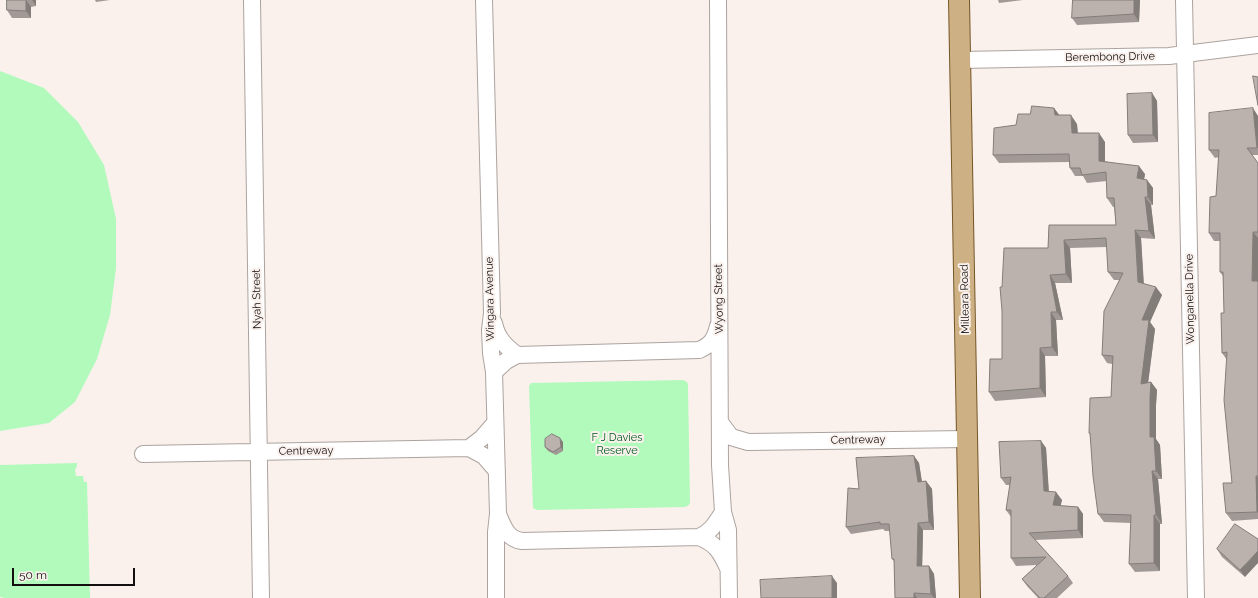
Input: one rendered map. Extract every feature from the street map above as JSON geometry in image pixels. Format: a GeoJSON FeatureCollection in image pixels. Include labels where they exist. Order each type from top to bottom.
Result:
{"type":"FeatureCollection","features":[{"type":"Feature","properties":{"kind":"main road","name":"Milleara Road"},"geometry":{"type":"LineString","coordinates":[[959,0],[970,598]]}},
{"type":"Feature","properties":{"kind":"street","name":"Nyah Street"},"geometry":{"type":"LineString","coordinates":[[252,0],[261,598]]}},
{"type":"Feature","properties":{"kind":"street","name":"Wingara Avenue"},"geometry":{"type":"LineString","coordinates":[[484,0],[492,313],[490,330],[494,372],[498,514],[496,532],[496,598]]}},
{"type":"Feature","properties":{"kind":"street","name":"Wyong Street"},"geometry":{"type":"LineString","coordinates":[[718,0],[720,465],[722,512],[728,530],[729,598]]}},
{"type":"Feature","properties":{"kind":"street","name":"Wonganella Drive"},"geometry":{"type":"LineString","coordinates":[[1184,0],[1196,598]]}},
{"type":"Feature","properties":{"kind":"street","name":"Berembong Drive"},"geometry":{"type":"LineString","coordinates":[[960,60],[1112,58],[1185,55],[1258,45]]}},
{"type":"Feature","properties":{"kind":"street"},"geometry":{"type":"LineString","coordinates":[[492,313],[497,335],[505,346],[517,355]]}},
{"type":"Feature","properties":{"kind":"street"},"geometry":{"type":"LineString","coordinates":[[494,372],[506,361],[517,355],[699,350],[706,347],[716,336],[720,317]]}},
{"type":"Feature","properties":{"kind":"street"},"geometry":{"type":"LineString","coordinates":[[690,351],[700,352],[708,357],[719,373]]}},
{"type":"Feature","properties":{"kind":"street","name":"Centreway"},"geometry":{"type":"LineString","coordinates":[[720,422],[731,437],[748,442],[967,439]]}},
{"type":"Feature","properties":{"kind":"street"},"geometry":{"type":"LineString","coordinates":[[495,423],[482,438],[469,448],[484,456],[497,471]]}},
{"type":"Feature","properties":{"kind":"street","name":"Centreway"},"geometry":{"type":"LineString","coordinates":[[720,465],[732,450],[748,442]]}},
{"type":"Feature","properties":{"kind":"street","name":"Centreway"},"geometry":{"type":"LineString","coordinates":[[143,454],[469,448]]}},
{"type":"Feature","properties":{"kind":"street"},"geometry":{"type":"LineString","coordinates":[[498,514],[508,534],[517,540],[698,537],[706,534],[712,529],[722,512]]}},
{"type":"Feature","properties":{"kind":"street"},"geometry":{"type":"LineString","coordinates":[[698,537],[713,544],[720,552],[729,570]]}},
{"type":"Feature","properties":{"kind":"street"},"geometry":{"type":"LineString","coordinates":[[496,574],[509,548],[517,540]]}},
{"type":"Feature","properties":{"kind":"green space"},"geometry":{"type":"Polygon","coordinates":[[[0,71],[44,88],[78,122],[104,165],[116,219],[116,268],[110,315],[97,359],[75,402],[49,423],[0,431],[0,71]]]}},
{"type":"Feature","properties":{"kind":"green space","name":"F J Davies Reserve"},"geometry":{"type":"Polygon","coordinates":[[[683,380],[687,382],[688,385],[689,505],[685,507],[537,510],[533,508],[529,386],[531,383],[683,380]]]}},
{"type":"Feature","properties":{"kind":"green space"},"geometry":{"type":"Polygon","coordinates":[[[77,463],[75,470],[76,476],[83,476],[84,482],[87,482],[90,598],[0,597],[0,465],[77,463]]]}},
{"type":"Feature","properties":{"kind":"building"},"geometry":{"type":"Polygon","coordinates":[[[7,0],[26,0],[26,11],[7,10],[7,0]]]}},
{"type":"Feature","properties":{"kind":"building"},"geometry":{"type":"Polygon","coordinates":[[[1073,0],[1134,0],[1134,14],[1072,18],[1073,0]]]}},
{"type":"Feature","properties":{"kind":"building"},"geometry":{"type":"Polygon","coordinates":[[[1253,76],[1258,77],[1258,105],[1253,76]]]}},
{"type":"Feature","properties":{"kind":"building"},"geometry":{"type":"Polygon","coordinates":[[[1152,93],[1153,135],[1128,135],[1127,94],[1152,93]]]}},
{"type":"Feature","properties":{"kind":"building"},"geometry":{"type":"Polygon","coordinates":[[[1032,106],[1054,108],[1055,115],[1071,115],[1072,133],[1099,133],[1099,161],[1139,166],[1137,178],[1147,180],[1148,197],[1145,197],[1149,231],[1135,230],[1138,282],[1156,287],[1142,320],[1149,320],[1141,384],[1151,382],[1150,437],[1154,437],[1156,471],[1152,471],[1156,515],[1154,515],[1154,563],[1129,564],[1131,515],[1098,514],[1089,433],[1090,398],[1111,397],[1113,356],[1102,355],[1104,311],[1123,273],[1108,272],[1106,238],[1064,240],[1066,274],[1050,275],[1057,312],[1051,312],[1052,347],[1040,348],[1040,388],[989,392],[990,359],[1002,359],[1002,311],[1000,287],[1002,287],[1004,248],[1048,248],[1049,225],[1116,225],[1114,198],[1107,198],[1106,172],[1082,175],[1080,168],[1070,168],[1069,154],[993,155],[994,128],[1016,125],[1018,114],[1030,114],[1032,106]]]}},
{"type":"Feature","properties":{"kind":"building"},"geometry":{"type":"Polygon","coordinates":[[[1253,108],[1257,148],[1247,148],[1258,163],[1258,232],[1253,232],[1252,281],[1258,281],[1257,512],[1226,513],[1223,483],[1232,483],[1224,400],[1227,352],[1222,353],[1221,313],[1224,313],[1223,272],[1220,272],[1220,233],[1209,233],[1210,197],[1216,196],[1219,150],[1209,150],[1209,113],[1253,108]]]}},
{"type":"Feature","properties":{"kind":"building"},"geometry":{"type":"Polygon","coordinates":[[[552,434],[560,438],[561,447],[553,452],[545,447],[545,439],[552,434]]]}},
{"type":"Feature","properties":{"kind":"building"},"geometry":{"type":"Polygon","coordinates":[[[1041,441],[1044,491],[1056,492],[1053,505],[1078,507],[1078,530],[1029,533],[1068,576],[1044,598],[1040,598],[1022,579],[1046,557],[1011,558],[1011,510],[1006,510],[1011,477],[1001,478],[999,442],[1041,441]]]}},
{"type":"Feature","properties":{"kind":"building"},"geometry":{"type":"Polygon","coordinates":[[[914,456],[918,482],[926,481],[929,522],[918,523],[917,566],[929,566],[931,594],[914,593],[914,598],[895,598],[894,559],[892,559],[889,524],[880,524],[880,522],[846,527],[848,488],[859,489],[856,458],[914,456]]]}},
{"type":"Feature","properties":{"kind":"building"},"geometry":{"type":"Polygon","coordinates":[[[1235,524],[1258,539],[1258,551],[1240,570],[1217,549],[1235,524]]]}},
{"type":"Feature","properties":{"kind":"building"},"geometry":{"type":"Polygon","coordinates":[[[832,576],[832,598],[761,598],[760,580],[832,576]]]}}]}
